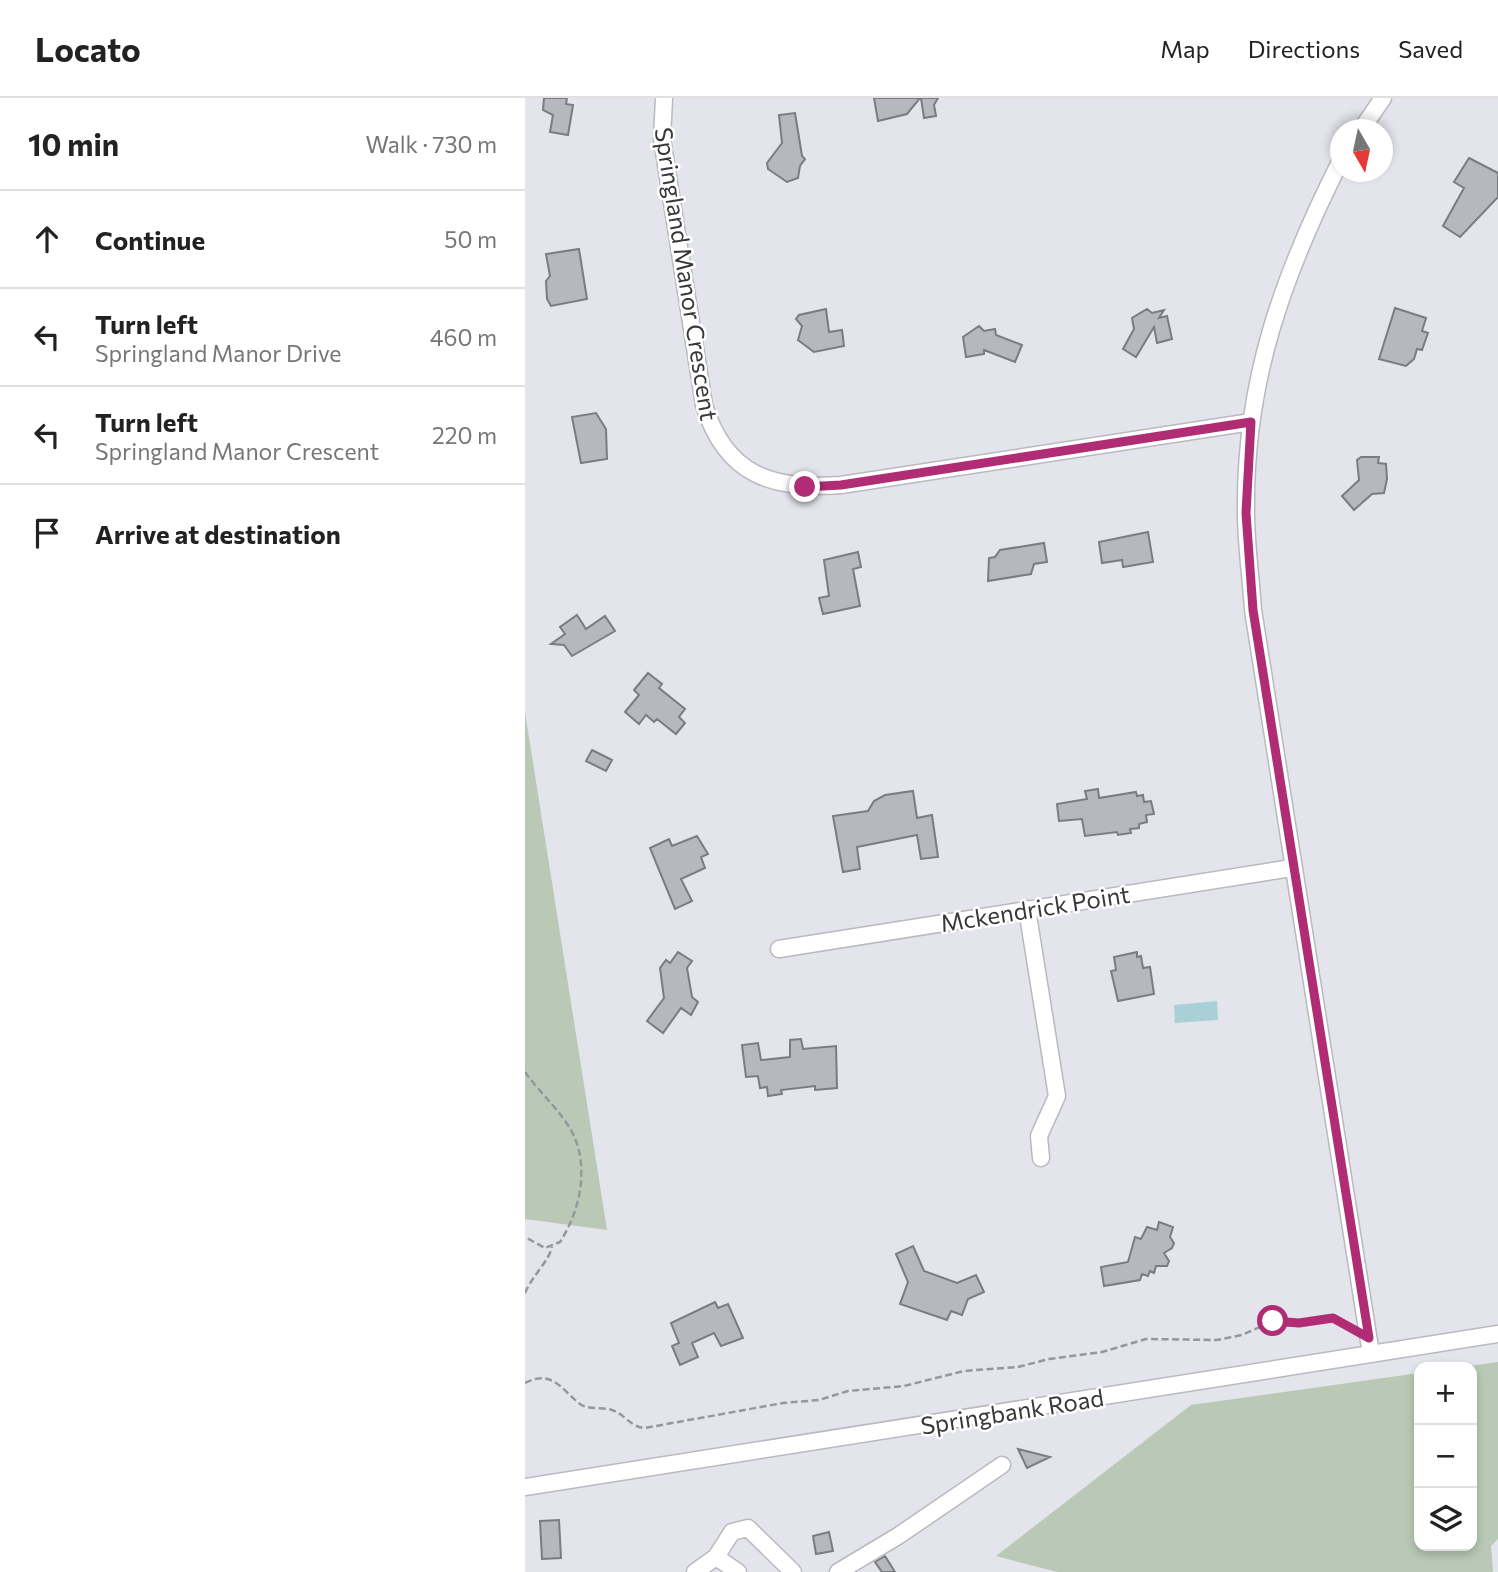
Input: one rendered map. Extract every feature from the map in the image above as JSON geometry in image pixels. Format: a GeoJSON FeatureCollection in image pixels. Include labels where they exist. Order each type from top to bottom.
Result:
{"type":"FeatureCollection","features":[{"type":"Feature","properties":{"kind":"street","name":"Springland Manor Crescent"},"geometry":{"type":"LineString","coordinates":[[664,98],[662,139],[704,405],[719,444],[758,476],[805,487],[841,485],[1251,422]]}},
{"type":"Feature","properties":{"kind":"street"},"geometry":{"type":"LineString","coordinates":[[1369,119],[1383,98]]}},
{"type":"Feature","properties":{"kind":"street"},"geometry":{"type":"LineString","coordinates":[[1331,182],[1284,284],[1263,354],[1251,422],[1246,513],[1253,610],[1370,1346]]}},
{"type":"Feature","properties":{"kind":"street","name":"Mckendrick Point"},"geometry":{"type":"LineString","coordinates":[[779,949],[1292,868]]}},
{"type":"Feature","properties":{"kind":"street"},"geometry":{"type":"LineString","coordinates":[[1027,909],[1057,1096],[1039,1136],[1041,1158]]}},
{"type":"Feature","properties":{"kind":"street","name":"Springbank Road"},"geometry":{"type":"LineString","coordinates":[[525,1487],[1370,1346],[1498,1334]]}},
{"type":"Feature","properties":{"kind":"street"},"geometry":{"type":"LineString","coordinates":[[838,1572],[898,1536],[1002,1465]]}},
{"type":"Feature","properties":{"kind":"street"},"geometry":{"type":"LineString","coordinates":[[695,1572],[716,1557],[732,1532],[748,1528],[793,1572]]}},
{"type":"Feature","properties":{"kind":"street"},"geometry":{"type":"LineString","coordinates":[[716,1557],[739,1572]]}},
{"type":"Feature","properties":{"kind":"path"},"geometry":{"type":"LineString","coordinates":[[525,1072],[572,1132],[579,1155],[579,1202],[566,1234],[552,1247],[550,1256],[536,1269],[525,1293]]}},
{"type":"Feature","properties":{"kind":"path"},"geometry":{"type":"LineString","coordinates":[[525,1237],[534,1245],[552,1247]]}},
{"type":"Feature","properties":{"kind":"path"},"geometry":{"type":"LineString","coordinates":[[525,1383],[545,1378],[560,1382],[583,1406],[615,1411],[636,1427],[645,1428],[783,1403],[819,1400],[856,1390],[904,1386],[964,1371],[1018,1367],[1049,1359],[1102,1352],[1146,1339],[1226,1339],[1273,1321],[1299,1323],[1333,1318],[1370,1346]]}},
{"type":"Feature","properties":{"kind":"green space"},"geometry":{"type":"Polygon","coordinates":[[[525,712],[607,1230],[525,1219],[525,712]]]}},
{"type":"Feature","properties":{"kind":"green space"},"geometry":{"type":"Polygon","coordinates":[[[1498,1362],[1498,1539],[1491,1546],[1493,1572],[1057,1572],[996,1556],[1191,1405],[1414,1374],[1414,1551],[1477,1551],[1477,1365],[1498,1362]]]}},
{"type":"Feature","properties":{"kind":"water"},"geometry":{"type":"Polygon","coordinates":[[[1217,1001],[1218,1020],[1175,1023],[1174,1005],[1217,1001]]]}},
{"type":"Feature","properties":{"kind":"building"},"geometry":{"type":"Polygon","coordinates":[[[544,98],[567,98],[566,104],[573,105],[568,135],[550,132],[553,115],[543,110],[544,98]]]}},
{"type":"Feature","properties":{"kind":"building"},"geometry":{"type":"Polygon","coordinates":[[[874,98],[920,98],[907,114],[878,121],[874,98]]]}},
{"type":"Feature","properties":{"kind":"building"},"geometry":{"type":"Polygon","coordinates":[[[921,98],[938,98],[934,105],[936,116],[924,118],[921,98]]]}},
{"type":"Feature","properties":{"kind":"building"},"geometry":{"type":"Polygon","coordinates":[[[795,113],[802,156],[805,159],[800,166],[798,178],[787,182],[768,169],[767,163],[782,143],[779,115],[795,113]]]}},
{"type":"Feature","properties":{"kind":"building"},"geometry":{"type":"Polygon","coordinates":[[[1469,158],[1498,173],[1498,197],[1460,237],[1443,226],[1464,188],[1454,182],[1469,158]]]}},
{"type":"Feature","properties":{"kind":"building"},"geometry":{"type":"Polygon","coordinates":[[[579,249],[587,299],[551,306],[547,299],[546,281],[550,276],[546,254],[579,249]]]}},
{"type":"Feature","properties":{"kind":"building"},"geometry":{"type":"Polygon","coordinates":[[[1395,308],[1426,318],[1422,331],[1428,333],[1422,350],[1417,349],[1414,359],[1406,366],[1379,359],[1395,308]]]}},
{"type":"Feature","properties":{"kind":"building"},"geometry":{"type":"Polygon","coordinates":[[[826,309],[829,332],[842,330],[844,346],[814,352],[798,340],[802,326],[796,319],[799,315],[826,309]]]}},
{"type":"Feature","properties":{"kind":"building"},"geometry":{"type":"Polygon","coordinates":[[[1147,309],[1152,313],[1164,310],[1159,318],[1167,316],[1172,339],[1157,343],[1154,327],[1136,357],[1123,349],[1134,329],[1132,318],[1147,309]]]}},
{"type":"Feature","properties":{"kind":"building"},"geometry":{"type":"Polygon","coordinates":[[[979,326],[984,331],[995,329],[996,335],[1022,345],[1015,362],[984,350],[984,354],[966,357],[963,337],[979,326]]]}},
{"type":"Feature","properties":{"kind":"building"},"geometry":{"type":"Polygon","coordinates":[[[596,413],[606,429],[607,459],[581,463],[572,417],[596,413]]]}},
{"type":"Feature","properties":{"kind":"building"},"geometry":{"type":"Polygon","coordinates":[[[1361,457],[1379,457],[1378,463],[1386,464],[1387,479],[1384,493],[1372,494],[1354,510],[1342,496],[1359,480],[1357,460],[1361,457]]]}},
{"type":"Feature","properties":{"kind":"building"},"geometry":{"type":"Polygon","coordinates":[[[1148,532],[1153,562],[1123,567],[1122,560],[1102,563],[1099,542],[1148,532]]]}},
{"type":"Feature","properties":{"kind":"building"},"geometry":{"type":"Polygon","coordinates":[[[1044,543],[1047,562],[1034,564],[1031,574],[988,581],[989,558],[995,557],[1000,550],[1044,543]]]}},
{"type":"Feature","properties":{"kind":"building"},"geometry":{"type":"Polygon","coordinates":[[[858,552],[861,567],[853,569],[860,606],[823,614],[819,598],[829,596],[824,560],[858,552]]]}},
{"type":"Feature","properties":{"kind":"building"},"geometry":{"type":"Polygon","coordinates":[[[577,615],[586,629],[605,616],[615,631],[572,656],[564,645],[551,644],[565,634],[560,627],[577,615]]]}},
{"type":"Feature","properties":{"kind":"building"},"geometry":{"type":"Polygon","coordinates":[[[648,673],[662,684],[659,688],[685,709],[679,717],[685,723],[676,734],[657,719],[654,722],[646,715],[639,724],[625,712],[639,695],[634,690],[648,673]]]}},
{"type":"Feature","properties":{"kind":"building"},"geometry":{"type":"Polygon","coordinates":[[[592,750],[612,760],[606,771],[586,761],[592,750]]]}},
{"type":"Feature","properties":{"kind":"building"},"geometry":{"type":"Polygon","coordinates":[[[1098,789],[1099,798],[1136,792],[1137,796],[1143,795],[1144,802],[1151,801],[1154,814],[1146,815],[1147,822],[1139,824],[1139,828],[1130,829],[1131,833],[1118,835],[1117,832],[1085,836],[1082,819],[1059,821],[1057,804],[1087,799],[1085,791],[1098,789]]]}},
{"type":"Feature","properties":{"kind":"building"},"geometry":{"type":"Polygon","coordinates":[[[913,791],[917,818],[932,815],[938,857],[921,859],[917,835],[857,847],[860,869],[843,872],[833,816],[868,811],[874,801],[885,795],[913,791]]]}},
{"type":"Feature","properties":{"kind":"building"},"geometry":{"type":"Polygon","coordinates":[[[697,836],[708,854],[701,857],[705,868],[681,879],[692,901],[675,909],[650,848],[669,839],[672,846],[697,836]]]}},
{"type":"Feature","properties":{"kind":"building"},"geometry":{"type":"Polygon","coordinates":[[[678,952],[692,961],[687,968],[692,997],[698,1002],[691,1015],[681,1008],[663,1033],[647,1021],[664,998],[660,968],[666,960],[670,963],[678,952]]]}},
{"type":"Feature","properties":{"kind":"building"},"geometry":{"type":"Polygon","coordinates":[[[1137,952],[1137,957],[1141,956],[1143,968],[1150,967],[1154,994],[1118,1001],[1111,971],[1116,970],[1114,957],[1137,952]]]}},
{"type":"Feature","properties":{"kind":"building"},"geometry":{"type":"Polygon","coordinates":[[[801,1039],[803,1049],[836,1046],[837,1088],[815,1090],[815,1086],[781,1090],[782,1094],[768,1096],[767,1087],[760,1088],[758,1076],[746,1077],[742,1045],[758,1043],[761,1060],[790,1057],[790,1040],[801,1039]]]}},
{"type":"Feature","properties":{"kind":"building"},"geometry":{"type":"Polygon","coordinates":[[[1159,1222],[1173,1227],[1170,1237],[1174,1243],[1172,1248],[1164,1253],[1169,1261],[1167,1266],[1156,1266],[1154,1273],[1150,1271],[1148,1276],[1142,1274],[1140,1280],[1104,1286],[1101,1267],[1128,1262],[1135,1237],[1141,1239],[1147,1227],[1157,1230],[1159,1222]]]}},
{"type":"Feature","properties":{"kind":"building"},"geometry":{"type":"Polygon","coordinates":[[[913,1246],[924,1271],[957,1283],[976,1275],[984,1292],[968,1299],[962,1315],[951,1311],[947,1320],[900,1304],[908,1282],[896,1254],[913,1246]]]}},
{"type":"Feature","properties":{"kind":"building"},"geometry":{"type":"Polygon","coordinates":[[[715,1302],[718,1308],[728,1304],[743,1338],[721,1346],[714,1333],[692,1343],[698,1357],[680,1365],[672,1346],[679,1343],[671,1323],[715,1302]]]}},
{"type":"Feature","properties":{"kind":"building"},"geometry":{"type":"Polygon","coordinates":[[[1018,1449],[1050,1457],[1027,1468],[1018,1449]]]}},
{"type":"Feature","properties":{"kind":"building"},"geometry":{"type":"Polygon","coordinates":[[[559,1520],[561,1558],[542,1559],[540,1521],[559,1520]]]}},
{"type":"Feature","properties":{"kind":"building"},"geometry":{"type":"Polygon","coordinates":[[[829,1532],[833,1551],[816,1554],[813,1536],[829,1532]]]}},
{"type":"Feature","properties":{"kind":"building"},"geometry":{"type":"Polygon","coordinates":[[[885,1556],[895,1572],[882,1572],[875,1562],[885,1556]]]}},
{"type":"Feature","properties":{"kind":"route"},"geometry":{"type":"LineString","coordinates":[[805,487],[841,485],[1251,422],[1246,513],[1253,610],[1369,1338],[1336,1318],[1299,1323],[1273,1321]]}}]}
